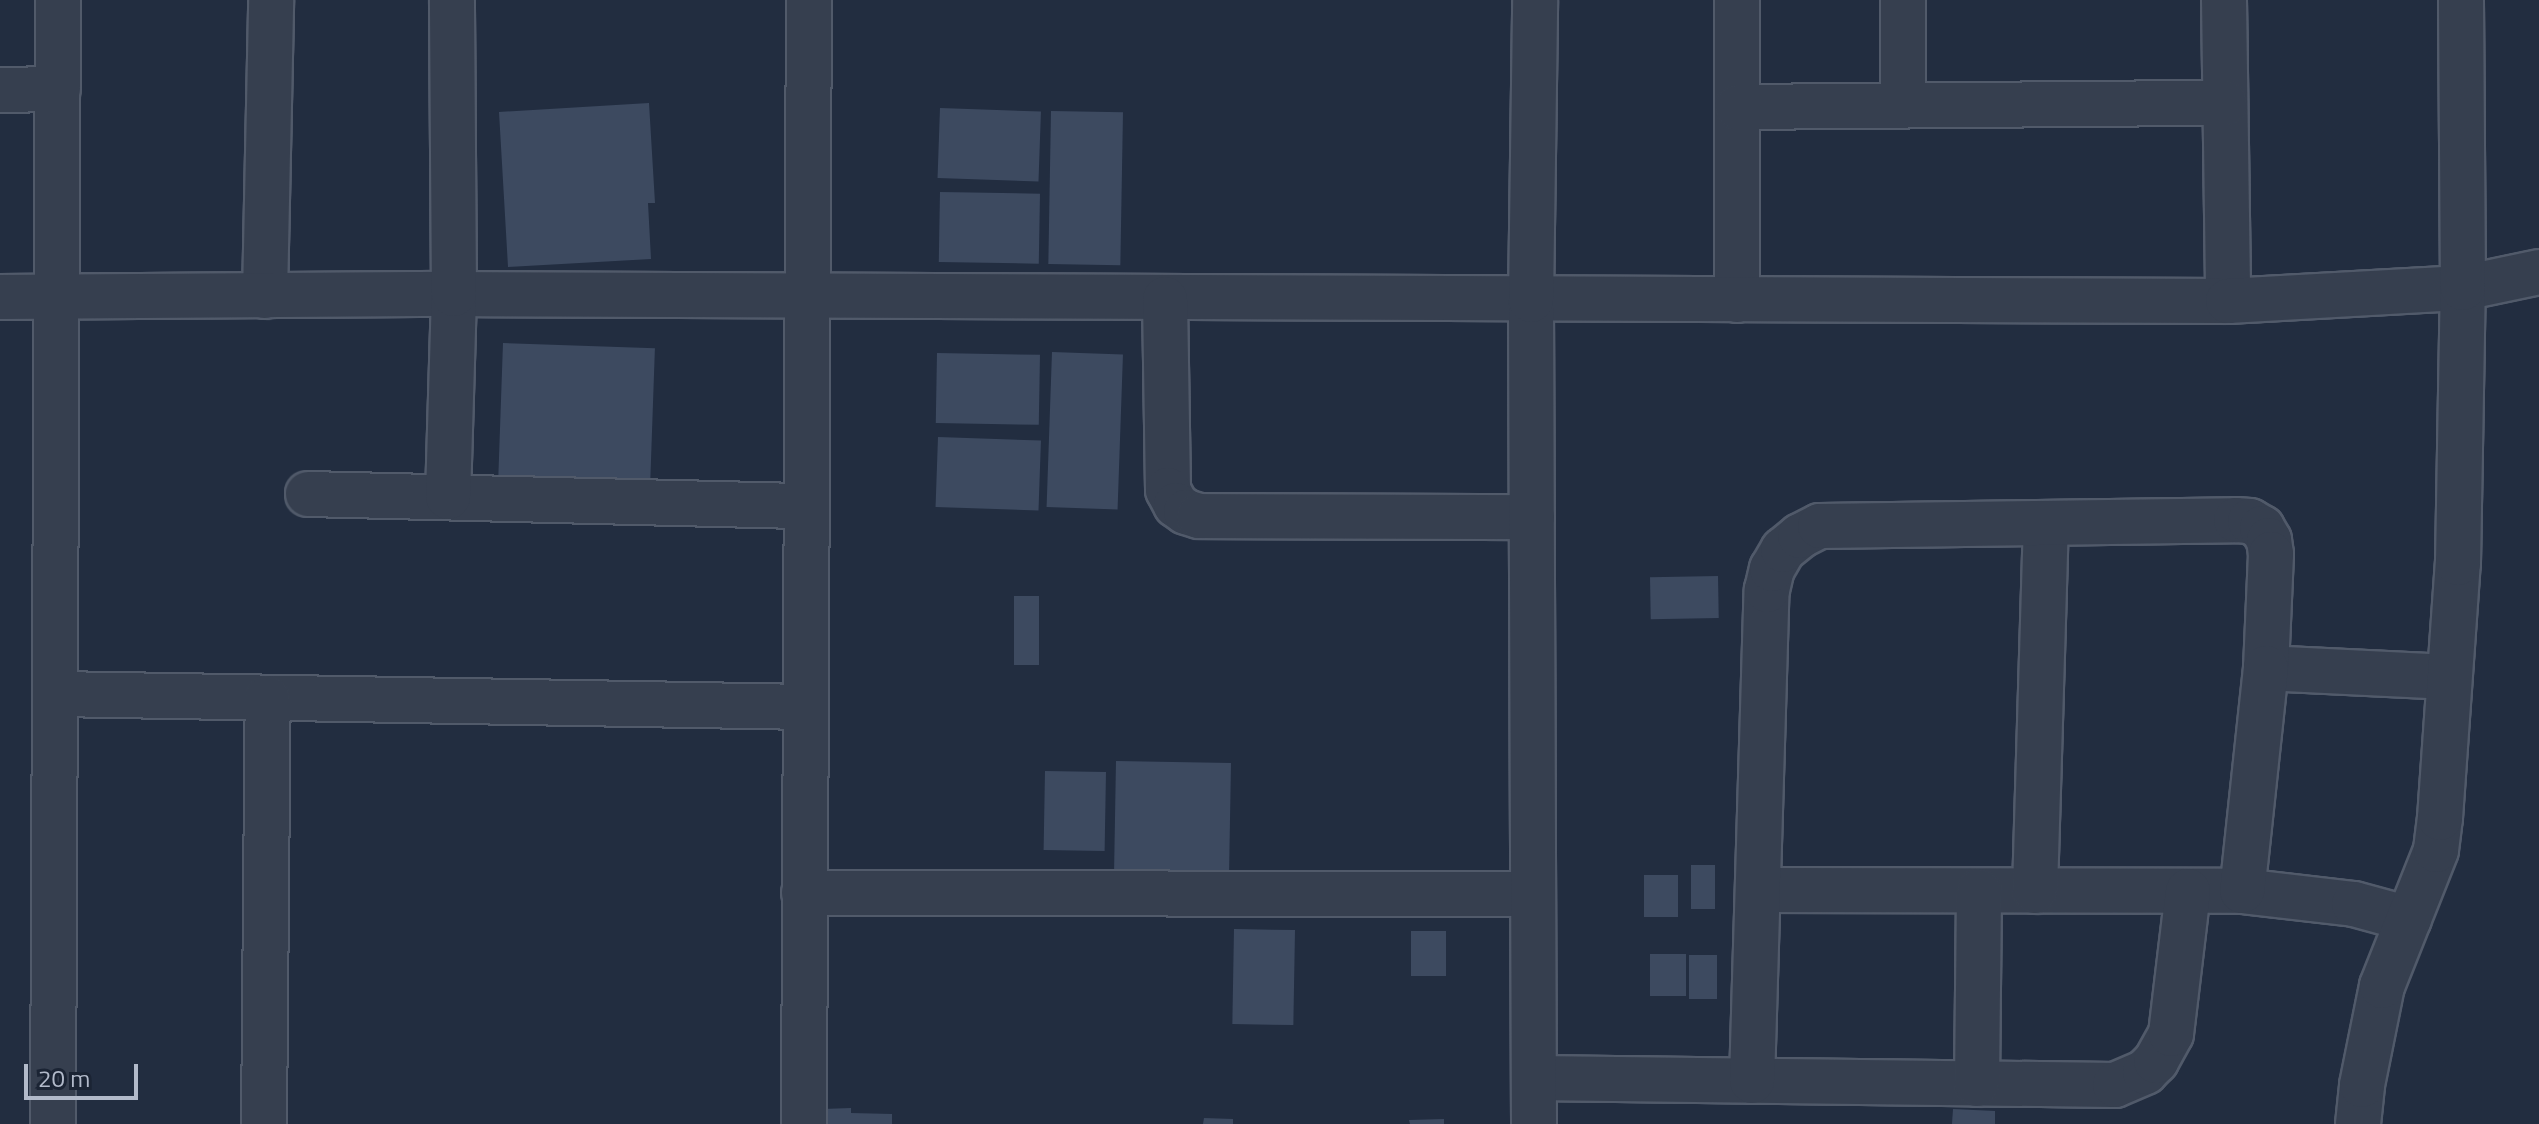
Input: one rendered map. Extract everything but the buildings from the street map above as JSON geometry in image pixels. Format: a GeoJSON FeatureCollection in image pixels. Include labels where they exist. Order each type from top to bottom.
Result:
{"type":"FeatureCollection","features":[{"type":"Feature","properties":{"kind":"street"},"geometry":{"type":"LineString","coordinates":[[53,1124],[58,0]]}},
{"type":"Feature","properties":{"kind":"street"},"geometry":{"type":"LineString","coordinates":[[265,296],[271,0]]}},
{"type":"Feature","properties":{"kind":"street"},"geometry":{"type":"LineString","coordinates":[[448,497],[454,294],[452,0]]}},
{"type":"Feature","properties":{"kind":"street"},"geometry":{"type":"LineString","coordinates":[[804,1124],[805,298],[809,0]]}},
{"type":"Feature","properties":{"kind":"street"},"geometry":{"type":"LineString","coordinates":[[1534,1124],[1531,300],[1535,0]]}},
{"type":"Feature","properties":{"kind":"street"},"geometry":{"type":"LineString","coordinates":[[1737,0],[1737,300]]}},
{"type":"Feature","properties":{"kind":"street"},"geometry":{"type":"LineString","coordinates":[[1903,0],[1903,105]]}},
{"type":"Feature","properties":{"kind":"street"},"geometry":{"type":"LineString","coordinates":[[2224,0],[2228,301]]}},
{"type":"Feature","properties":{"kind":"street"},"geometry":{"type":"LineString","coordinates":[[2358,1124],[2362,1085],[2382,986],[2436,850],[2458,563],[2463,288],[2461,0]]}},
{"type":"Feature","properties":{"kind":"street"},"geometry":{"type":"LineString","coordinates":[[0,90],[58,89]]}},
{"type":"Feature","properties":{"kind":"street"},"geometry":{"type":"LineString","coordinates":[[1737,107],[2225,103]]}},
{"type":"Feature","properties":{"kind":"street"},"geometry":{"type":"LineString","coordinates":[[0,297],[454,294],[805,298],[2228,301],[2463,288],[2539,272]]}},
{"type":"Feature","properties":{"kind":"street"},"geometry":{"type":"LineString","coordinates":[[1165,299],[1168,490],[1176,505],[1186,512],[1199,516],[1532,517]]}},
{"type":"Feature","properties":{"kind":"street"},"geometry":{"type":"LineString","coordinates":[[308,494],[805,506]]}},
{"type":"Feature","properties":{"kind":"street"},"geometry":{"type":"LineString","coordinates":[[1752,1081],[1767,590],[1772,569],[1783,550],[1820,526],[2236,520],[2250,521],[2262,528],[2269,540],[2271,554],[2266,668],[2242,891]]}},
{"type":"Feature","properties":{"kind":"street"},"geometry":{"type":"LineString","coordinates":[[2035,891],[2046,524]]}},
{"type":"Feature","properties":{"kind":"street"},"geometry":{"type":"LineString","coordinates":[[2266,668],[2448,677]]}},
{"type":"Feature","properties":{"kind":"street"},"geometry":{"type":"LineString","coordinates":[[56,694],[805,707]]}},
{"type":"Feature","properties":{"kind":"street"},"geometry":{"type":"LineString","coordinates":[[264,1124],[268,698]]}},
{"type":"Feature","properties":{"kind":"street"},"geometry":{"type":"LineString","coordinates":[[1758,890],[2242,891],[2354,904],[2409,919]]}},
{"type":"Feature","properties":{"kind":"street"},"geometry":{"type":"LineString","coordinates":[[1977,1084],[1979,891]]}},
{"type":"Feature","properties":{"kind":"street"},"geometry":{"type":"LineString","coordinates":[[1534,1078],[2115,1085],[2131,1080],[2156,1061],[2171,1034],[2188,891]]}},
{"type":"Feature","properties":{"kind":"street"},"geometry":{"type":"LineString","coordinates":[[804,893],[1533,894]]}}]}
